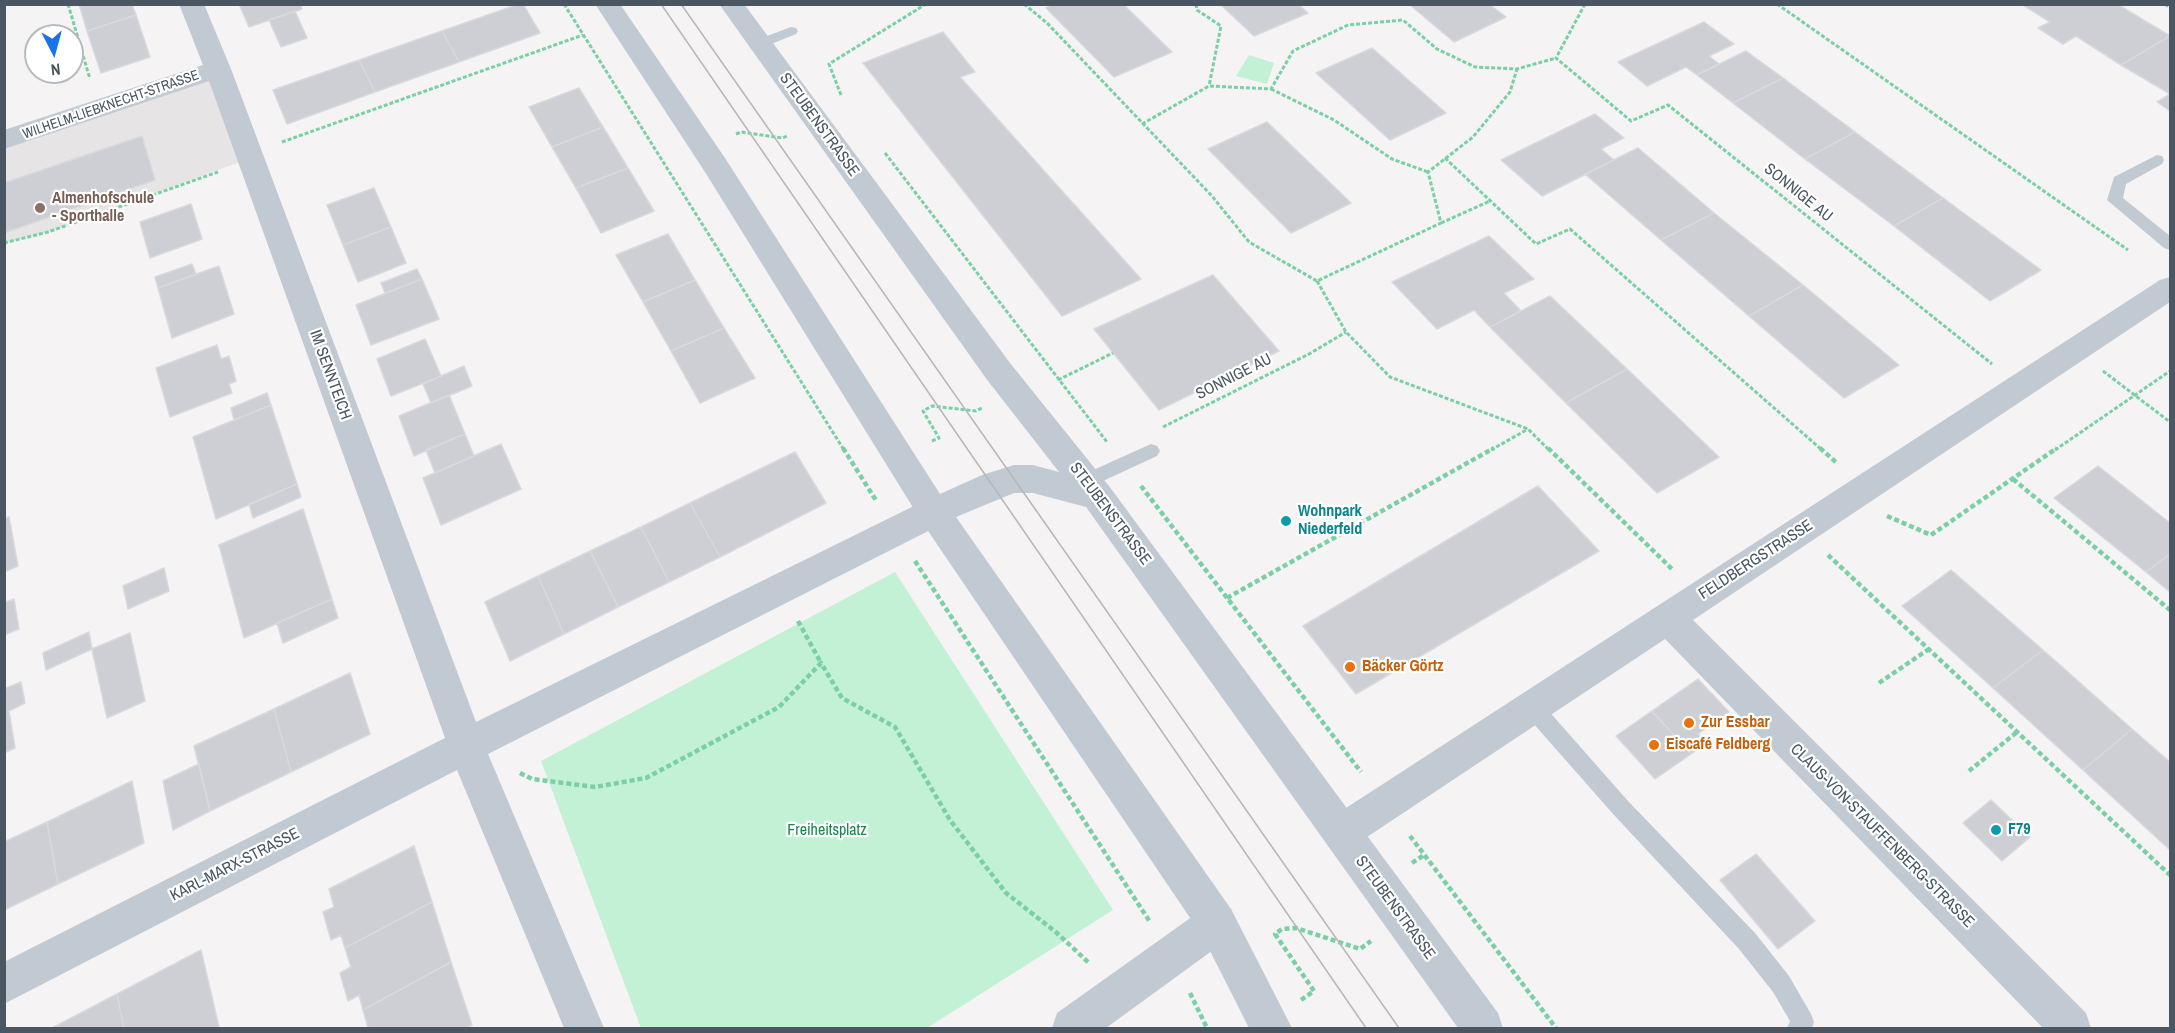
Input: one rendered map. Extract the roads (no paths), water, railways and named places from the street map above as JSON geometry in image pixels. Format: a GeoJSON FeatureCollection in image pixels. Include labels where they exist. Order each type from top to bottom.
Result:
{"type":"FeatureCollection","features":[{"type":"Feature","properties":{"kind":"street","name":"IM SENNTEICH"},"geometry":{"type":"LineString","coordinates":[[191,4],[251,158],[466,746]]}},
{"type":"Feature","properties":{"kind":"street"},"geometry":{"type":"LineString","coordinates":[[607,4],[715,165],[934,512],[1217,923],[1269,1026]]}},
{"type":"Feature","properties":{"kind":"street","name":"STEUBENSTRASSE"},"geometry":{"type":"LineString","coordinates":[[731,4],[999,372],[1092,488],[1483,1029]]}},
{"type":"Feature","properties":{"kind":"street","name":"WILHELM-LIEBKNECHT-STRASSE"},"geometry":{"type":"LineString","coordinates":[[4,140],[218,69]]}},
{"type":"Feature","properties":{"kind":"street","name":"FELDBERGSTRASSE"},"geometry":{"type":"LineString","coordinates":[[1342,832],[2170,288]]}},
{"type":"Feature","properties":{"kind":"street"},"geometry":{"type":"LineString","coordinates":[[584,1029],[466,746],[993,484],[1014,479],[1032,479],[1092,488]]}},
{"type":"Feature","properties":{"kind":"street","name":"CLAUS-VON-STAUFFENBERG-STRASSE"},"geometry":{"type":"LineString","coordinates":[[1668,618],[2063,1026]]}},
{"type":"Feature","properties":{"kind":"street","name":"KARL-MARX-STRASSE"},"geometry":{"type":"LineString","coordinates":[[4,984],[466,746]]}},
{"type":"Feature","properties":{"kind":"street"},"geometry":{"type":"LineString","coordinates":[[1072,1029],[1217,923]]}},
{"type":"Feature","properties":{"kind":"lane"},"geometry":{"type":"LineString","coordinates":[[759,44],[791,32]]}},
{"type":"Feature","properties":{"kind":"lane"},"geometry":{"type":"LineString","coordinates":[[2157,160],[2119,181],[2115,200],[2170,244]]}},
{"type":"Feature","properties":{"kind":"lane"},"geometry":{"type":"LineString","coordinates":[[1092,488],[1125,464],[1151,451]]}},
{"type":"Feature","properties":{"kind":"lane"},"geometry":{"type":"LineString","coordinates":[[1532,707],[1621,807],[1746,941],[1781,984],[1803,1022],[1798,1029]]}},
{"type":"Feature","properties":{"kind":"tram line"},"geometry":{"type":"LineString","coordinates":[[661,4],[1366,1028]]}},
{"type":"Feature","properties":{"kind":"tram line"},"geometry":{"type":"LineString","coordinates":[[681,4],[1399,1028]]}},
{"type":"Feature","properties":{"kind":"place","name":"Almenhofschule - Sporthalle"},"geometry":{"type":"Point","coordinates":[40,208]}},
{"type":"Feature","properties":{"kind":"place","name":"Wohnpark Niederfeld"},"geometry":{"type":"Point","coordinates":[1286,521]}},
{"type":"Feature","properties":{"kind":"place","name":"Bäcker Görtz"},"geometry":{"type":"Point","coordinates":[1350,667]}},
{"type":"Feature","properties":{"kind":"place","name":"Zur Essbar"},"geometry":{"type":"Point","coordinates":[1689,723]}},
{"type":"Feature","properties":{"kind":"place","name":"Eiscafé Feldberg"},"geometry":{"type":"Point","coordinates":[1654,745]}},
{"type":"Feature","properties":{"kind":"place","name":"F79"},"geometry":{"type":"Point","coordinates":[1996,830]}},
{"type":"Feature","properties":{"kind":"park label","name":"Freiheitsplatz"},"geometry":{"type":"Point","coordinates":[827,831]}}]}
